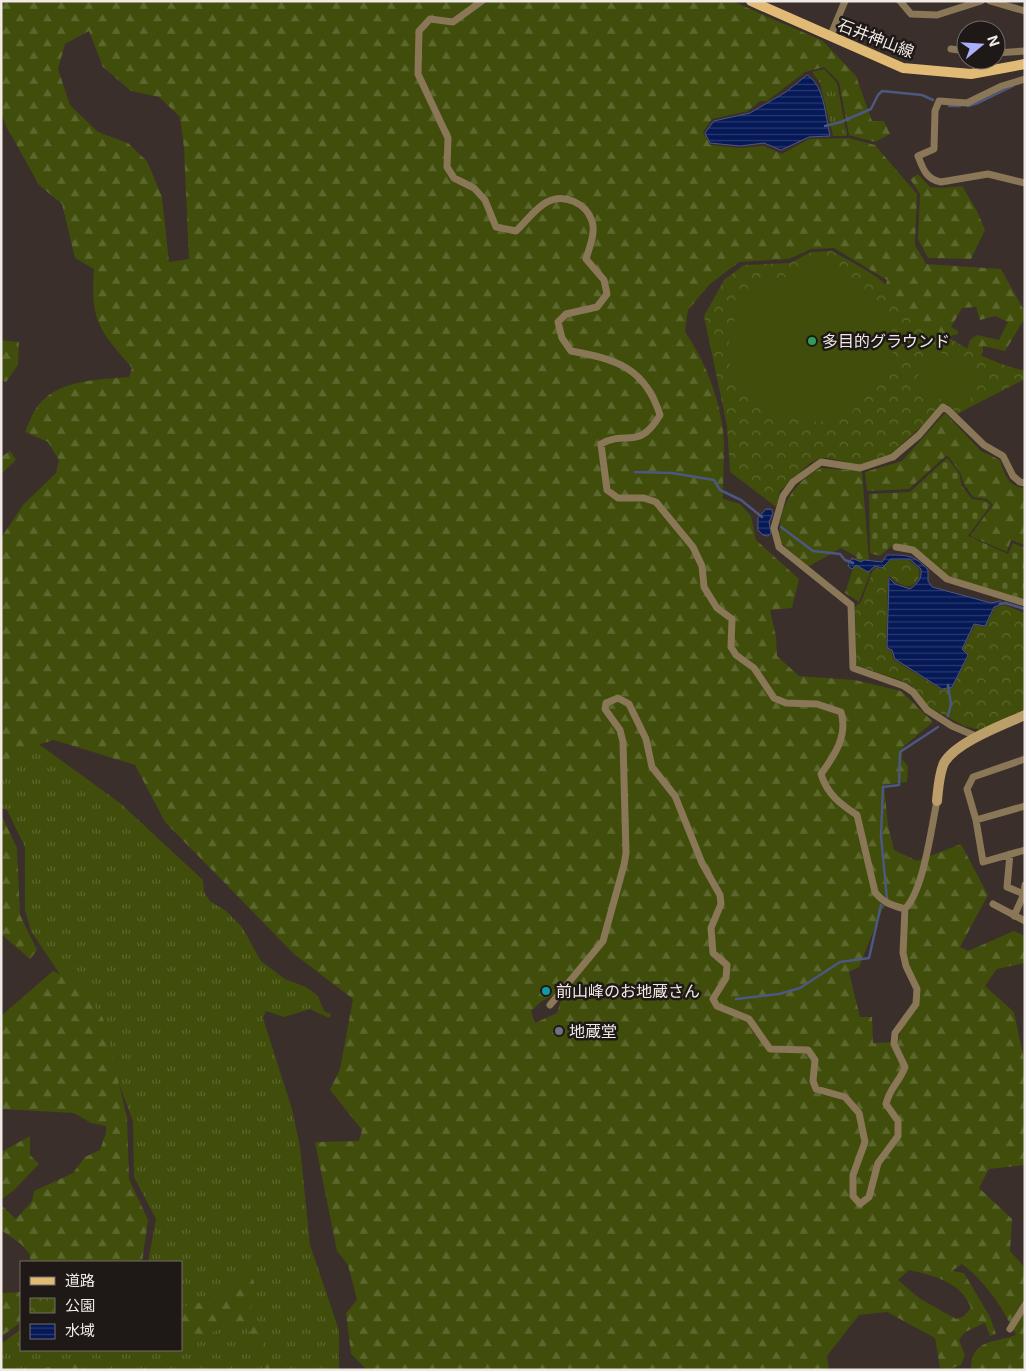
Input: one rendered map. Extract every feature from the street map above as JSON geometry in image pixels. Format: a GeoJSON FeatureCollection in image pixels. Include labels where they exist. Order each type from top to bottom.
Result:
{"type":"FeatureCollection","features":[{"type":"Feature","properties":{"kind":"main road","name":"石井神山線"},"geometry":{"type":"LineString","coordinates":[[752,1],[903,68],[971,74],[1025,64]]}},
{"type":"Feature","properties":{"kind":"street"},"geometry":{"type":"LineString","coordinates":[[482,1],[453,22],[430,19],[419,31],[418,74],[448,138],[447,168],[454,178],[474,188],[485,200],[496,226],[516,232],[547,202],[564,198],[582,206],[592,221],[592,238],[586,259],[604,280],[607,294],[598,307],[566,314],[558,322],[562,338],[571,351],[615,360],[642,380],[656,400],[660,415],[652,429],[633,440],[611,439],[601,444],[607,490],[618,498],[644,498],[656,502],[693,547],[702,566],[704,587],[717,608],[732,619],[731,647],[736,655],[754,668],[774,698],[786,703],[817,704],[841,712],[845,724],[833,757],[821,774],[825,786],[839,803],[857,815],[877,895],[890,904],[906,909]]}},
{"type":"Feature","properties":{"kind":"street"},"geometry":{"type":"LineString","coordinates":[[830,37],[845,1]]}},
{"type":"Feature","properties":{"kind":"street"},"geometry":{"type":"LineString","coordinates":[[900,1],[911,14],[937,15],[981,1]]}},
{"type":"Feature","properties":{"kind":"street"},"geometry":{"type":"LineString","coordinates":[[990,1],[1025,12]]}},
{"type":"Feature","properties":{"kind":"street"},"geometry":{"type":"LineString","coordinates":[[951,49],[956,50]]}},
{"type":"Feature","properties":{"kind":"street"},"geometry":{"type":"LineString","coordinates":[[1006,53],[1025,52]]}},
{"type":"Feature","properties":{"kind":"street"},"geometry":{"type":"LineString","coordinates":[[1025,79],[1002,86],[967,103],[939,101],[935,111],[934,149],[918,156],[928,178],[933,181],[941,182],[988,174],[1025,183]]}},
{"type":"Feature","properties":{"kind":"street"},"geometry":{"type":"LineString","coordinates":[[978,737],[952,726],[927,710],[913,692],[904,686],[852,668],[850,605],[779,547],[774,528],[776,515],[787,489],[815,464],[832,462],[860,468],[893,457],[919,434],[943,407],[984,445],[1003,456],[1013,476],[1020,482],[1025,482]]}},
{"type":"Feature","properties":{"kind":"street"},"geometry":{"type":"LineString","coordinates":[[896,547],[913,550],[947,579],[1025,603]]}},
{"type":"Feature","properties":{"kind":"street"},"geometry":{"type":"LineString","coordinates":[[550,1005],[603,941],[624,865],[626,853],[623,742],[620,730],[605,709],[606,703],[618,698],[629,704],[646,739],[652,767],[675,796],[702,863],[720,895],[720,904],[711,928],[713,953],[727,965],[726,978],[713,999],[716,1006],[748,1020],[770,1048],[808,1050],[815,1060],[813,1081],[816,1089],[845,1097],[859,1113],[865,1142],[853,1175],[853,1196],[860,1204],[869,1197],[878,1163],[898,1136],[898,1121],[886,1104],[889,1091],[901,1079],[905,1067],[894,1044],[895,1033],[916,1004],[917,989],[906,966],[903,953],[906,909],[912,903],[922,871],[944,763],[962,747],[978,737],[1025,715]]}},
{"type":"Feature","properties":{"kind":"street"},"geometry":{"type":"LineString","coordinates":[[1025,759],[972,778],[967,789],[976,820],[982,862],[1025,850]]}},
{"type":"Feature","properties":{"kind":"street"},"geometry":{"type":"LineString","coordinates":[[976,820],[1025,806]]}},
{"type":"Feature","properties":{"kind":"street"},"geometry":{"type":"LineString","coordinates":[[1010,854],[1008,887],[1024,894]]}},
{"type":"Feature","properties":{"kind":"street"},"geometry":{"type":"LineString","coordinates":[[1014,916],[1024,894],[1025,885]]}},
{"type":"Feature","properties":{"kind":"street"},"geometry":{"type":"LineString","coordinates":[[993,904],[1025,921]]}},
{"type":"Feature","properties":{"kind":"street"},"geometry":{"type":"LineString","coordinates":[[1010,1329],[1025,1305]]}},
{"type":"Feature","properties":{"kind":"green space"},"geometry":{"type":"Polygon","coordinates":[[[1,1],[732,1],[823,41],[856,76],[872,121],[884,121],[890,134],[875,142],[849,135],[839,82],[824,67],[805,72],[767,101],[760,101],[748,111],[712,119],[703,132],[710,145],[739,148],[764,146],[782,154],[809,139],[848,138],[875,145],[917,194],[915,245],[926,264],[1001,269],[1025,312],[1025,318],[1005,351],[983,346],[983,352],[978,360],[966,354],[970,340],[977,335],[999,340],[1008,322],[995,316],[980,320],[976,307],[962,308],[951,327],[958,331],[958,334],[939,339],[881,302],[887,280],[834,248],[811,249],[789,259],[739,262],[710,284],[688,310],[685,332],[700,357],[717,400],[724,444],[723,499],[740,504],[751,516],[756,540],[799,579],[792,608],[770,610],[776,637],[777,656],[799,676],[855,680],[901,691],[933,722],[903,747],[902,759],[908,766],[907,782],[884,785],[888,825],[894,850],[917,861],[961,844],[988,895],[960,947],[968,951],[1014,931],[1025,936],[1025,963],[997,969],[985,986],[1014,1012],[1025,1064],[1025,1165],[989,1169],[979,1188],[1012,1219],[1010,1251],[1025,1268],[1025,1370],[971,1369],[972,1359],[979,1347],[992,1341],[1016,1335],[993,1296],[979,1279],[962,1264],[952,1271],[964,1273],[990,1317],[996,1334],[990,1336],[985,1323],[965,1332],[959,1340],[965,1355],[961,1365],[950,1369],[940,1368],[935,1338],[887,1312],[859,1315],[827,1356],[829,1370],[367,1370],[351,1354],[346,1313],[357,1300],[348,1265],[337,1251],[315,1142],[359,1141],[362,1130],[330,1090],[340,1069],[353,999],[294,954],[165,822],[135,765],[54,740],[23,749],[1,764],[1,538],[23,505],[56,473],[59,460],[48,442],[25,432],[35,410],[53,392],[77,383],[129,377],[132,368],[104,334],[99,324],[94,301],[94,269],[75,258],[62,204],[39,185],[5,124],[1,112],[1,1]],[[89,31],[65,44],[58,69],[70,105],[98,132],[128,143],[147,161],[162,197],[169,262],[189,259],[184,148],[180,117],[159,97],[131,91],[103,67],[89,31]],[[889,901],[883,908],[859,967],[849,972],[860,1017],[872,1017],[873,1043],[898,1042],[902,1029],[916,1007],[920,991],[908,966],[906,956],[906,935],[910,908],[889,901]],[[554,995],[542,1001],[531,1011],[535,1023],[557,1013],[562,998],[554,995]],[[909,1270],[898,1280],[919,1298],[956,1319],[964,1316],[971,1308],[961,1292],[946,1281],[909,1270]]]}},
{"type":"Feature","properties":{"kind":"green space"},"geometry":{"type":"Polygon","coordinates":[[[824,69],[837,83],[847,136],[833,136],[820,83],[812,72],[824,69]]]}},
{"type":"Feature","properties":{"kind":"green space"},"geometry":{"type":"Polygon","coordinates":[[[918,174],[930,187],[962,186],[976,209],[985,230],[971,259],[928,258],[918,239],[920,194],[910,179],[918,174]]]}},
{"type":"Feature","properties":{"kind":"green space"},"geometry":{"type":"Polygon","coordinates":[[[832,251],[878,278],[898,301],[942,333],[991,360],[1025,371],[1025,379],[957,414],[947,404],[940,405],[925,423],[890,455],[859,465],[820,458],[809,464],[780,491],[776,507],[730,472],[727,426],[704,316],[724,280],[744,265],[790,263],[811,252],[832,251]]]}},
{"type":"Feature","properties":{"kind":"green space","name":"多目的グラウンド"},"geometry":{"type":"Polygon","coordinates":[[[824,258],[835,264],[868,296],[871,303],[883,313],[894,335],[894,348],[888,373],[846,418],[817,422],[789,418],[761,408],[744,394],[731,372],[728,347],[739,302],[767,280],[791,276],[816,259],[824,258]]]}},
{"type":"Feature","properties":{"kind":"green space"},"geometry":{"type":"Polygon","coordinates":[[[1,340],[19,342],[18,365],[6,382],[1,380],[1,340]]]}},
{"type":"Feature","properties":{"kind":"green space"},"geometry":{"type":"Polygon","coordinates":[[[931,348],[982,372],[967,405],[960,408],[913,387],[931,348]]]}},
{"type":"Feature","properties":{"kind":"green space"},"geometry":{"type":"Polygon","coordinates":[[[945,413],[981,451],[1000,460],[1011,483],[1025,488],[1025,545],[1011,540],[1007,552],[970,536],[993,505],[987,499],[973,497],[964,484],[960,472],[947,455],[909,489],[867,491],[865,472],[902,461],[945,413]]]}},
{"type":"Feature","properties":{"kind":"green space"},"geometry":{"type":"Polygon","coordinates":[[[10,451],[16,460],[1,474],[1,457],[10,451]]]}},
{"type":"Feature","properties":{"kind":"green space"},"geometry":{"type":"Polygon","coordinates":[[[947,458],[959,473],[962,486],[972,499],[986,501],[991,505],[968,536],[1008,554],[1013,543],[1025,548],[1025,600],[946,575],[913,547],[893,545],[880,556],[870,553],[869,494],[910,492],[947,458]]]}},
{"type":"Feature","properties":{"kind":"green space"},"geometry":{"type":"Polygon","coordinates":[[[821,468],[862,471],[870,574],[859,602],[845,593],[857,557],[841,548],[808,567],[781,543],[781,520],[783,509],[788,499],[802,482],[821,468]]]}},
{"type":"Feature","properties":{"kind":"green space"},"geometry":{"type":"Polygon","coordinates":[[[891,560],[909,560],[919,569],[917,581],[910,586],[900,584],[891,577],[888,577],[886,648],[891,651],[894,660],[942,690],[953,687],[969,655],[963,649],[975,625],[985,627],[995,608],[1004,605],[1025,613],[1025,709],[980,730],[964,726],[929,707],[912,686],[903,681],[858,666],[856,660],[855,607],[861,602],[875,568],[881,569],[891,560]]]}},
{"type":"Feature","properties":{"kind":"green space"},"geometry":{"type":"Polygon","coordinates":[[[25,734],[120,803],[203,880],[204,892],[210,901],[226,911],[242,927],[261,961],[285,979],[306,987],[318,996],[324,1011],[331,1014],[329,1018],[310,1009],[284,1017],[266,1011],[263,1018],[292,1109],[300,1147],[310,1245],[339,1330],[339,1370],[1,1370],[1,1344],[20,1330],[20,1351],[182,1351],[182,1261],[148,1261],[156,1219],[134,1177],[133,1121],[113,1068],[87,1015],[31,931],[25,910],[25,847],[7,810],[1,808],[1,759],[25,734]]]}},
{"type":"Feature","properties":{"kind":"green space"},"geometry":{"type":"Polygon","coordinates":[[[1,814],[17,848],[20,915],[37,950],[30,959],[1,934],[1,814]]]}},
{"type":"Feature","properties":{"kind":"green space"},"geometry":{"type":"Polygon","coordinates":[[[53,971],[79,984],[103,1018],[127,1117],[129,1179],[148,1220],[142,1261],[30,1261],[30,1255],[21,1244],[1,1230],[1,1205],[16,1219],[32,1201],[34,1191],[73,1173],[85,1157],[100,1150],[106,1133],[106,1126],[91,1123],[74,1113],[1,1109],[1,1016],[53,971]]]}},
{"type":"Feature","properties":{"kind":"green space"},"geometry":{"type":"Polygon","coordinates":[[[30,1136],[30,1155],[39,1164],[14,1190],[1,1200],[1,1152],[30,1136]]]}},
{"type":"Feature","properties":{"kind":"green space"},"geometry":{"type":"Polygon","coordinates":[[[248,1274],[254,1281],[254,1297],[249,1313],[263,1339],[270,1370],[264,1370],[256,1340],[241,1321],[200,1337],[182,1337],[182,1307],[217,1295],[248,1274]]]}},
{"type":"Feature","properties":{"kind":"green space"},"geometry":{"type":"Polygon","coordinates":[[[20,1292],[20,1323],[1,1337],[1,1293],[20,1292]]]}},
{"type":"Feature","properties":{"kind":"green space"},"geometry":{"type":"Polygon","coordinates":[[[73,1361],[86,1370],[37,1370],[73,1361]]]}},
{"type":"Feature","properties":{"kind":"water"},"geometry":{"type":"Polygon","coordinates":[[[807,75],[813,80],[821,94],[830,136],[809,137],[781,150],[764,143],[740,146],[710,143],[705,133],[714,121],[750,113],[786,92],[807,75]]]}},
{"type":"Feature","properties":{"kind":"water"},"geometry":{"type":"Polygon","coordinates":[[[766,509],[771,509],[773,513],[769,522],[771,533],[768,536],[763,535],[758,530],[758,518],[766,509]]]}},
{"type":"Feature","properties":{"kind":"water"},"geometry":{"type":"Polygon","coordinates":[[[887,555],[906,556],[919,561],[928,570],[928,581],[932,587],[991,603],[1000,601],[1002,604],[994,607],[985,626],[974,624],[962,649],[968,655],[952,687],[942,689],[895,659],[892,650],[887,648],[889,578],[895,584],[910,589],[919,580],[921,569],[910,559],[891,559],[882,568],[875,566],[868,572],[856,565],[852,569],[848,566],[852,558],[861,562],[864,560],[882,562],[887,555]]]}},
{"type":"Feature","properties":{"kind":"waterway"},"geometry":{"type":"LineString","coordinates":[[968,106],[1013,86]]}},
{"type":"Feature","properties":{"kind":"waterway"},"geometry":{"type":"LineString","coordinates":[[825,126],[841,122],[871,109],[882,91],[922,95],[933,100]]}},
{"type":"Feature","properties":{"kind":"waterway"},"geometry":{"type":"LineString","coordinates":[[949,106],[960,106]]}},
{"type":"Feature","properties":{"kind":"waterway"},"geometry":{"type":"LineString","coordinates":[[635,472],[672,473],[714,480],[720,490],[741,500],[762,517]]}},
{"type":"Feature","properties":{"kind":"waterway"},"geometry":{"type":"LineString","coordinates":[[781,527],[813,551],[840,554],[845,560],[853,563]]}},
{"type":"Feature","properties":{"kind":"waterway"},"geometry":{"type":"LineString","coordinates":[[1000,604],[1005,603],[1025,609]]}},
{"type":"Feature","properties":{"kind":"waterway"},"geometry":{"type":"LineString","coordinates":[[948,685],[951,704],[948,716]]}},
{"type":"Feature","properties":{"kind":"waterway"},"geometry":{"type":"LineString","coordinates":[[887,899],[881,836],[883,787],[899,785],[900,752],[938,727]]}},
{"type":"Feature","properties":{"kind":"waterway"},"geometry":{"type":"LineString","coordinates":[[736,999],[779,994],[800,988],[840,962],[869,958],[881,905]]}},
{"type":"Feature","properties":{"kind":"place","name":"多目的グラウンド"},"geometry":{"type":"Point","coordinates":[812,341]}},
{"type":"Feature","properties":{"kind":"place","name":"前山峰のお地蔵さん"},"geometry":{"type":"Point","coordinates":[546,991]}},
{"type":"Feature","properties":{"kind":"place","name":"地蔵堂"},"geometry":{"type":"Point","coordinates":[559,1031]}}]}
